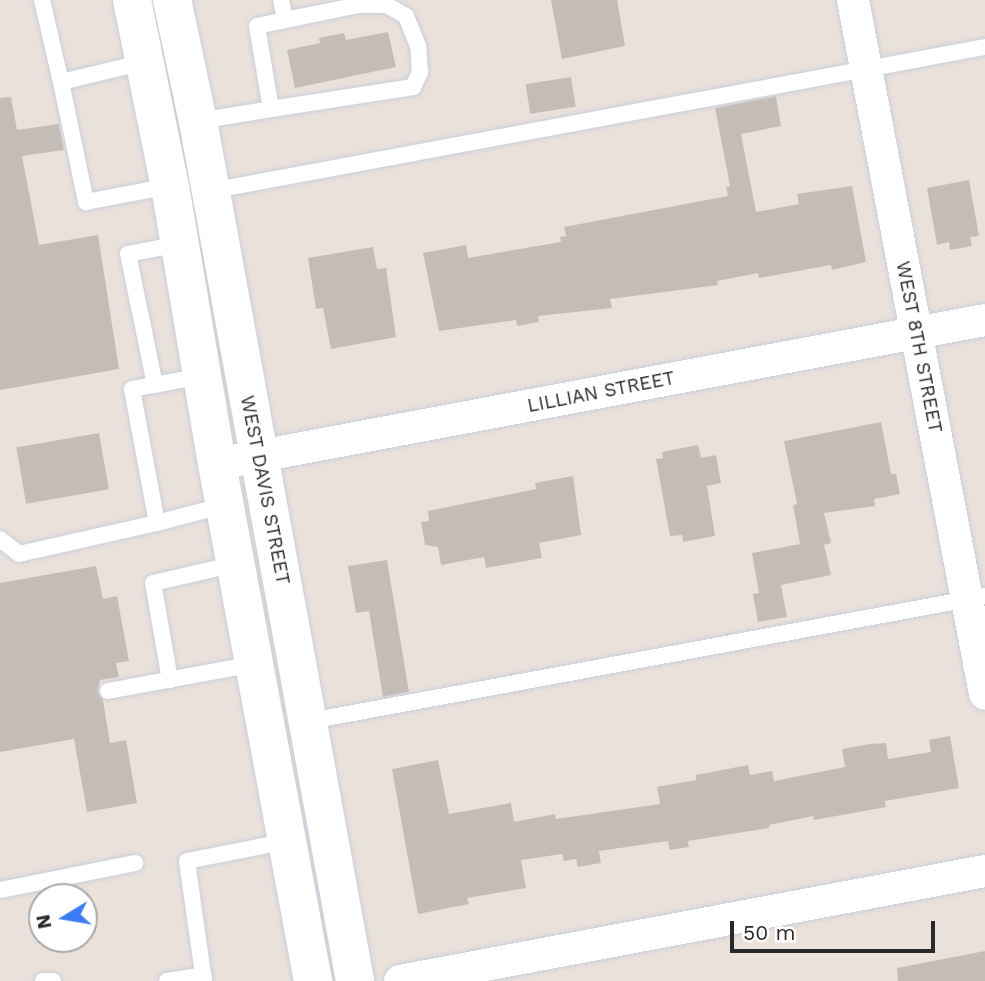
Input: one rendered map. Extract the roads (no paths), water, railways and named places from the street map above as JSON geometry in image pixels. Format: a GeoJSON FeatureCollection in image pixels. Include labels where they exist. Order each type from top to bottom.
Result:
{"type":"FeatureCollection","features":[{"type":"Feature","properties":{"kind":"main road"},"geometry":{"type":"LineString","coordinates":[[132,0],[170,186],[217,464],[313,981]]}},
{"type":"Feature","properties":{"kind":"main road","name":"WEST DAVIS STREET"},"geometry":{"type":"LineString","coordinates":[[172,0],[198,121],[258,456],[310,721],[355,981]]}},
{"type":"Feature","properties":{"kind":"street","name":"WEST 8TH STREET"},"geometry":{"type":"LineString","coordinates":[[853,0],[916,333],[976,598],[985,694]]}},
{"type":"Feature","properties":{"kind":"street","name":"LILLIAN STREET"},"geometry":{"type":"LineString","coordinates":[[217,464],[985,320]]}},
{"type":"Feature","properties":{"kind":"street"},"geometry":{"type":"LineString","coordinates":[[400,981],[985,871]]}},
{"type":"Feature","properties":{"kind":"lane"},"geometry":{"type":"LineString","coordinates":[[42,0],[86,202],[170,186]]}},
{"type":"Feature","properties":{"kind":"lane"},"geometry":{"type":"LineString","coordinates":[[281,0],[285,20]]}},
{"type":"Feature","properties":{"kind":"lane"},"geometry":{"type":"LineString","coordinates":[[198,121],[413,87],[420,72],[418,46],[406,16],[386,5],[359,5],[257,26],[271,109]]}},
{"type":"Feature","properties":{"kind":"lane"},"geometry":{"type":"LineString","coordinates":[[210,191],[985,47]]}},
{"type":"Feature","properties":{"kind":"lane"},"geometry":{"type":"LineString","coordinates":[[61,82],[145,62]]}},
{"type":"Feature","properties":{"kind":"lane"},"geometry":{"type":"LineString","coordinates":[[155,385],[128,254],[180,244]]}},
{"type":"Feature","properties":{"kind":"lane"},"geometry":{"type":"LineString","coordinates":[[157,523],[132,389],[202,376]]}},
{"type":"Feature","properties":{"kind":"lane"},"geometry":{"type":"LineString","coordinates":[[0,539],[19,554],[225,505]]}},
{"type":"Feature","properties":{"kind":"lane"},"geometry":{"type":"LineString","coordinates":[[170,680],[153,583],[236,564]]}},
{"type":"Feature","properties":{"kind":"lane"},"geometry":{"type":"LineString","coordinates":[[310,721],[976,598]]}},
{"type":"Feature","properties":{"kind":"lane"},"geometry":{"type":"LineString","coordinates":[[108,691],[254,664]]}},
{"type":"Feature","properties":{"kind":"lane"},"geometry":{"type":"LineString","coordinates":[[167,981],[204,978],[187,861],[288,841]]}},
{"type":"Feature","properties":{"kind":"lane"},"geometry":{"type":"LineString","coordinates":[[0,890],[135,863]]}},
{"type":"Feature","properties":{"kind":"lane"},"geometry":{"type":"LineString","coordinates":[[43,981],[53,981]]}}]}
